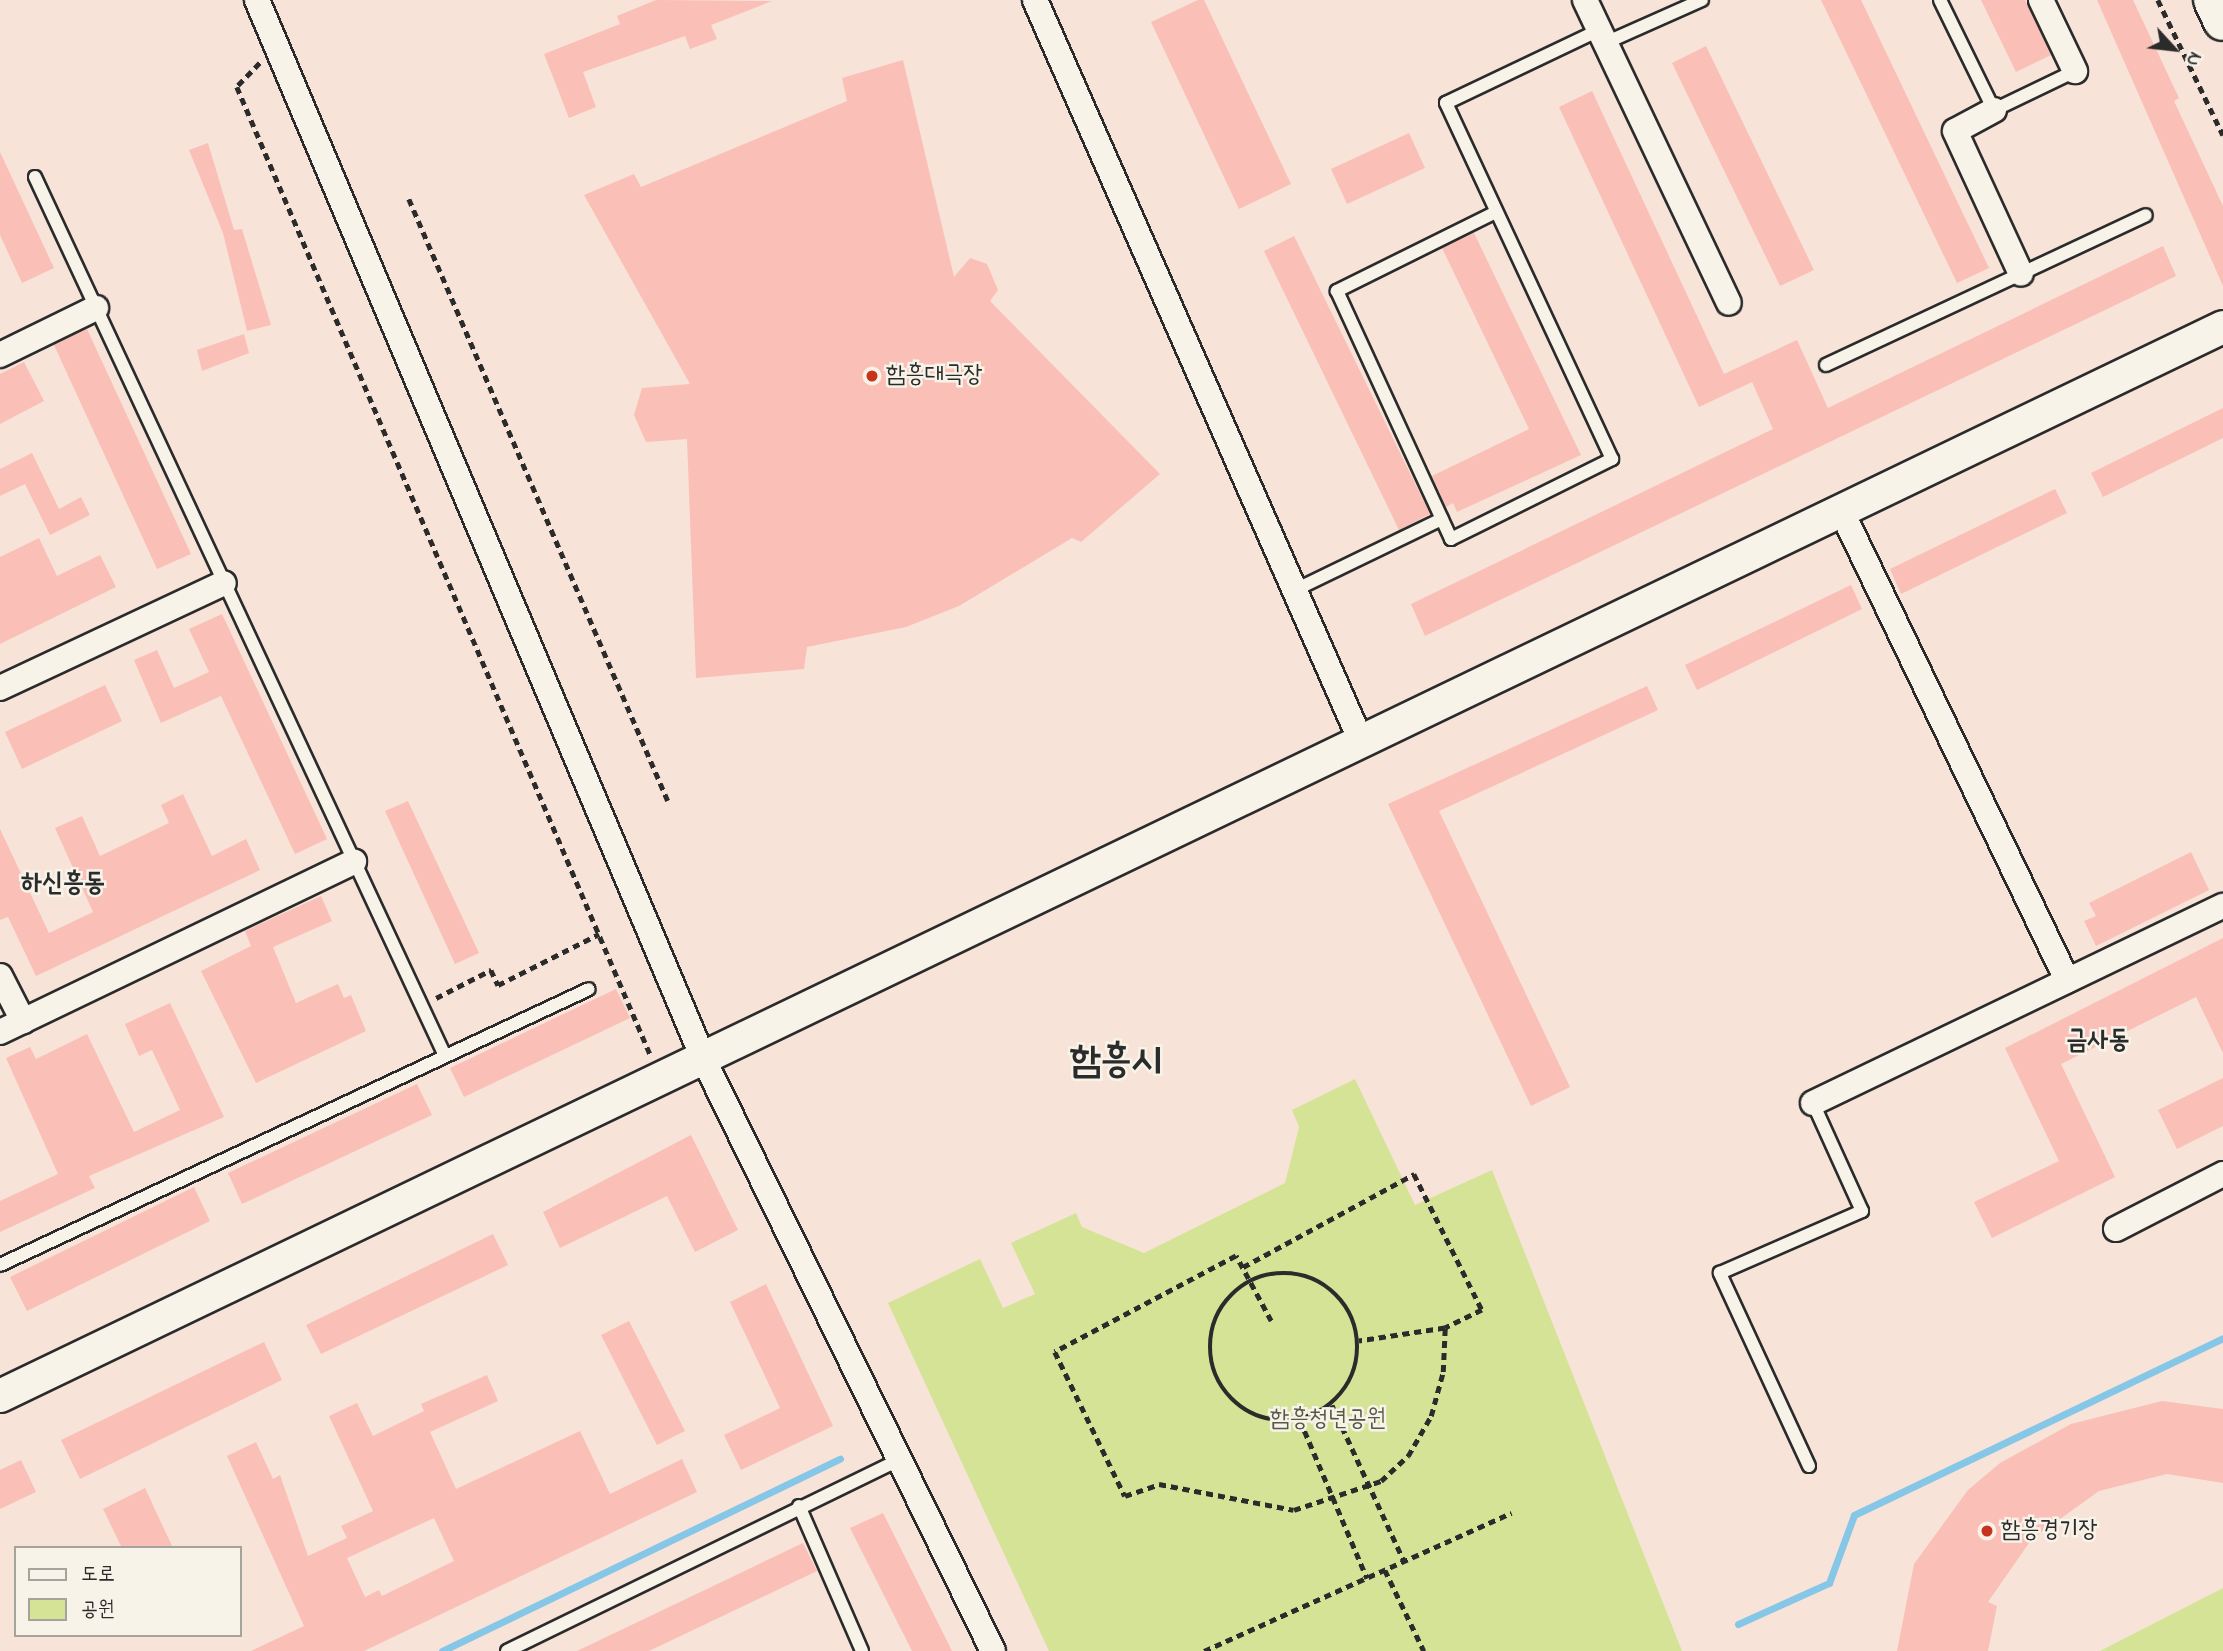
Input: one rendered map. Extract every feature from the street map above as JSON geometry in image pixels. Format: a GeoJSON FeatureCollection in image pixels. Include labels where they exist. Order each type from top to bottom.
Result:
{"type":"FeatureCollection","features":[{"type":"Feature","properties":{"kind":"highway"},"geometry":{"type":"LineString","coordinates":[[2213,0],[2223,21]]}},
{"type":"Feature","properties":{"kind":"street"},"geometry":{"type":"LineString","coordinates":[[257,0],[703,1058],[902,1458],[993,1651]]}},
{"type":"Feature","properties":{"kind":"street"},"geometry":{"type":"LineString","coordinates":[[1035,0],[1360,739]]}},
{"type":"Feature","properties":{"kind":"street"},"geometry":{"type":"LineString","coordinates":[[1584,0],[1729,303]]}},
{"type":"Feature","properties":{"kind":"street"},"geometry":{"type":"LineString","coordinates":[[2041,0],[2075,71]]}},
{"type":"Feature","properties":{"kind":"street"},"geometry":{"type":"LineString","coordinates":[[1994,110],[1955,131],[2021,274]]}},
{"type":"Feature","properties":{"kind":"street"},"geometry":{"type":"LineString","coordinates":[[0,355],[96,308]]}},
{"type":"Feature","properties":{"kind":"street"},"geometry":{"type":"LineString","coordinates":[[0,1396],[1360,739],[2223,327]]}},
{"type":"Feature","properties":{"kind":"street"},"geometry":{"type":"LineString","coordinates":[[1841,510],[2067,980]]}},
{"type":"Feature","properties":{"kind":"street"},"geometry":{"type":"LineString","coordinates":[[0,688],[224,583]]}},
{"type":"Feature","properties":{"kind":"street"},"geometry":{"type":"LineString","coordinates":[[0,1032],[354,862]]}},
{"type":"Feature","properties":{"kind":"street"},"geometry":{"type":"LineString","coordinates":[[1813,1102],[2223,906]]}},
{"type":"Feature","properties":{"kind":"street"},"geometry":{"type":"LineString","coordinates":[[0,976],[23,1021]]}},
{"type":"Feature","properties":{"kind":"street"},"geometry":{"type":"LineString","coordinates":[[2116,1229],[2223,1174]]}},
{"type":"Feature","properties":{"kind":"lane"},"geometry":{"type":"LineString","coordinates":[[1496,212],[1337,291],[1451,539],[1612,459],[1446,103],[1602,36],[1702,0]]}},
{"type":"Feature","properties":{"kind":"lane"},"geometry":{"type":"LineString","coordinates":[[1940,0],[1994,110],[2075,71]]}},
{"type":"Feature","properties":{"kind":"lane"},"geometry":{"type":"LineString","coordinates":[[35,177],[445,1056]]}},
{"type":"Feature","properties":{"kind":"lane"},"geometry":{"type":"LineString","coordinates":[[1826,365],[2146,215]]}},
{"type":"Feature","properties":{"kind":"lane"},"geometry":{"type":"LineString","coordinates":[[1295,590],[1442,519]]}},
{"type":"Feature","properties":{"kind":"lane"},"geometry":{"type":"LineString","coordinates":[[0,1265],[589,989]]}},
{"type":"Feature","properties":{"kind":"lane"},"geometry":{"type":"LineString","coordinates":[[1809,1466],[1720,1273],[1862,1211],[1813,1102]]}},
{"type":"Feature","properties":{"kind":"lane"},"geometry":{"type":"LineString","coordinates":[[507,1651],[902,1458]]}},
{"type":"Feature","properties":{"kind":"lane"},"geometry":{"type":"LineString","coordinates":[[799,1506],[862,1651]]}},
{"type":"Feature","properties":{"kind":"path"},"geometry":{"type":"LineString","coordinates":[[2158,0],[2223,135]]}},
{"type":"Feature","properties":{"kind":"path"},"geometry":{"type":"LineString","coordinates":[[276,46],[237,87],[661,1079]]}},
{"type":"Feature","properties":{"kind":"path"},"geometry":{"type":"LineString","coordinates":[[410,199],[668,801]]}},
{"type":"Feature","properties":{"kind":"path"},"geometry":{"type":"LineString","coordinates":[[421,1005],[491,970],[498,985],[599,934]]}},
{"type":"Feature","properties":{"kind":"path"},"geometry":{"type":"LineString","coordinates":[[1243,1268],[1414,1174],[1482,1310],[1445,1328],[1359,1341]]}},
{"type":"Feature","properties":{"kind":"path"},"geometry":{"type":"LineString","coordinates":[[1271,1321],[1236,1256],[1055,1352],[1125,1496],[1159,1484],[1269,1510],[1335,1502],[1370,1486],[1408,1456],[1431,1416],[1443,1372],[1445,1328]]}},
{"type":"Feature","properties":{"kind":"path"},"geometry":{"type":"LineString","coordinates":[[1295,1273],[1325,1284],[1347,1306],[1359,1341],[1351,1380],[1332,1405],[1300,1420],[1273,1421],[1244,1410],[1215,1375],[1210,1344],[1215,1321],[1226,1301],[1250,1281],[1295,1273]]}},
{"type":"Feature","properties":{"kind":"path"},"geometry":{"type":"LineString","coordinates":[[1332,1405],[1404,1561]]}},
{"type":"Feature","properties":{"kind":"path"},"geometry":{"type":"LineString","coordinates":[[1300,1420],[1367,1578]]}},
{"type":"Feature","properties":{"kind":"path"},"geometry":{"type":"LineString","coordinates":[[1205,1651],[1511,1513]]}},
{"type":"Feature","properties":{"kind":"path"},"geometry":{"type":"LineString","coordinates":[[1385,1570],[1423,1651]]}},
{"type":"Feature","properties":{"kind":"green space","name":"함흥청년공원"},"geometry":{"type":"Polygon","coordinates":[[[1355,1079],[1415,1205],[1492,1170],[1682,1651],[1049,1651],[888,1303],[980,1259],[1003,1308],[1035,1294],[1011,1243],[1076,1213],[1082,1227],[1144,1253],[1285,1183],[1299,1127],[1292,1110],[1355,1079]]]}},
{"type":"Feature","properties":{"kind":"green space"},"geometry":{"type":"Polygon","coordinates":[[[2223,1588],[2223,1651],[2100,1651],[2223,1588]]]}},
{"type":"Feature","properties":{"kind":"building"},"geometry":{"type":"Polygon","coordinates":[[[656,0],[772,1],[711,25],[717,39],[690,49],[685,36],[583,72],[596,107],[569,118],[544,54],[620,24],[617,16],[656,0]]]}},
{"type":"Feature","properties":{"kind":"building"},"geometry":{"type":"Polygon","coordinates":[[[1198,0],[1204,0],[1291,184],[1239,209],[1151,22],[1198,0]]]}},
{"type":"Feature","properties":{"kind":"building"},"geometry":{"type":"Polygon","coordinates":[[[1821,0],[1861,0],[1989,268],[1957,283],[1821,0]]]}},
{"type":"Feature","properties":{"kind":"building"},"geometry":{"type":"Polygon","coordinates":[[[1981,0],[2025,0],[2051,55],[2016,72],[1981,0]]]}},
{"type":"Feature","properties":{"kind":"building"},"geometry":{"type":"Polygon","coordinates":[[[2097,0],[2133,0],[2179,98],[2174,101],[2223,206],[2223,286],[2097,0]]]}},
{"type":"Feature","properties":{"kind":"building"},"geometry":{"type":"Polygon","coordinates":[[[1706,46],[1814,270],[1780,286],[1672,63],[1706,46]]]}},
{"type":"Feature","properties":{"kind":"building","name":"함흥대극장"},"geometry":{"type":"Polygon","coordinates":[[[903,60],[954,277],[970,258],[987,264],[998,290],[990,301],[1160,474],[1081,542],[1072,538],[959,606],[906,627],[807,647],[804,669],[696,678],[687,439],[646,442],[634,415],[642,388],[690,384],[584,195],[634,174],[641,187],[847,101],[842,78],[903,60]]]}},
{"type":"Feature","properties":{"kind":"building"},"geometry":{"type":"Polygon","coordinates":[[[1592,91],[1724,374],[1797,340],[1828,408],[2163,246],[2176,276],[1425,636],[1411,604],[1773,429],[1752,382],[1699,407],[1559,107],[1592,91]]]}},
{"type":"Feature","properties":{"kind":"building"},"geometry":{"type":"Polygon","coordinates":[[[1409,133],[1425,168],[1347,204],[1331,169],[1409,133]]]}},
{"type":"Feature","properties":{"kind":"building"},"geometry":{"type":"Polygon","coordinates":[[[208,143],[234,230],[242,229],[271,325],[247,331],[223,233],[189,150],[208,143]]]}},
{"type":"Feature","properties":{"kind":"building"},"geometry":{"type":"Polygon","coordinates":[[[0,152],[54,268],[22,283],[0,235],[0,152]]]}},
{"type":"Feature","properties":{"kind":"building"},"geometry":{"type":"Polygon","coordinates":[[[1474,233],[1581,455],[1457,512],[1453,503],[1446,507],[1432,476],[1529,429],[1442,248],[1474,233]]]}},
{"type":"Feature","properties":{"kind":"building"},"geometry":{"type":"Polygon","coordinates":[[[1294,236],[1430,514],[1399,530],[1264,251],[1294,236]]]}},
{"type":"Feature","properties":{"kind":"building"},"geometry":{"type":"Polygon","coordinates":[[[87,329],[191,554],[157,569],[54,345],[87,329]]]}},
{"type":"Feature","properties":{"kind":"building"},"geometry":{"type":"Polygon","coordinates":[[[244,334],[249,353],[202,371],[197,350],[244,334]]]}},
{"type":"Feature","properties":{"kind":"building"},"geometry":{"type":"Polygon","coordinates":[[[24,362],[44,401],[0,424],[0,374],[24,362]]]}},
{"type":"Feature","properties":{"kind":"building"},"geometry":{"type":"Polygon","coordinates":[[[2223,408],[2223,438],[2103,497],[2091,473],[2223,408]]]}},
{"type":"Feature","properties":{"kind":"building"},"geometry":{"type":"Polygon","coordinates":[[[32,453],[59,509],[81,497],[90,515],[50,535],[25,484],[0,496],[0,469],[32,453]]]}},
{"type":"Feature","properties":{"kind":"building"},"geometry":{"type":"Polygon","coordinates":[[[2055,489],[2067,513],[1901,594],[1890,569],[2055,489]]]}},
{"type":"Feature","properties":{"kind":"building"},"geometry":{"type":"Polygon","coordinates":[[[39,538],[57,576],[100,555],[116,587],[0,644],[0,557],[39,538]]]}},
{"type":"Feature","properties":{"kind":"building"},"geometry":{"type":"Polygon","coordinates":[[[1851,585],[1862,609],[1697,690],[1685,665],[1851,585]]]}},
{"type":"Feature","properties":{"kind":"building"},"geometry":{"type":"Polygon","coordinates":[[[222,614],[327,839],[295,854],[221,696],[161,723],[134,660],[157,650],[174,688],[209,672],[189,629],[222,614]]]}},
{"type":"Feature","properties":{"kind":"building"},"geometry":{"type":"Polygon","coordinates":[[[105,685],[122,721],[22,769],[5,732],[105,685]]]}},
{"type":"Feature","properties":{"kind":"building"},"geometry":{"type":"Polygon","coordinates":[[[1647,686],[1658,710],[1439,811],[1570,1087],[1531,1106],[1388,804],[1647,686]]]}},
{"type":"Feature","properties":{"kind":"building"},"geometry":{"type":"Polygon","coordinates":[[[183,794],[212,856],[246,839],[260,870],[36,976],[8,917],[0,920],[0,829],[49,933],[93,912],[55,828],[82,816],[100,856],[169,823],[161,805],[183,794]]]}},
{"type":"Feature","properties":{"kind":"building"},"geometry":{"type":"Polygon","coordinates":[[[408,801],[479,953],[455,964],[385,811],[408,801]]]}},
{"type":"Feature","properties":{"kind":"building"},"geometry":{"type":"Polygon","coordinates":[[[2191,852],[2209,890],[2096,946],[2084,921],[2096,916],[2089,903],[2191,852]]]}},
{"type":"Feature","properties":{"kind":"building"},"geometry":{"type":"Polygon","coordinates":[[[321,896],[332,921],[273,947],[296,1003],[338,984],[344,998],[351,995],[366,1031],[256,1083],[201,971],[251,946],[245,931],[321,896]]]}},
{"type":"Feature","properties":{"kind":"building"},"geometry":{"type":"Polygon","coordinates":[[[2223,938],[2223,1053],[2196,997],[2061,1064],[2115,1177],[1992,1238],[1974,1202],[2059,1161],[2005,1048],[2223,938]]]}},
{"type":"Feature","properties":{"kind":"building"},"geometry":{"type":"Polygon","coordinates":[[[616,989],[630,1018],[464,1097],[450,1068],[616,989]]]}},
{"type":"Feature","properties":{"kind":"building"},"geometry":{"type":"Polygon","coordinates":[[[170,1003],[224,1117],[89,1176],[95,1188],[0,1232],[0,1201],[58,1174],[6,1058],[30,1047],[36,1059],[87,1034],[134,1132],[180,1110],[152,1050],[139,1056],[125,1024],[170,1003]]]}},
{"type":"Feature","properties":{"kind":"building"},"geometry":{"type":"Polygon","coordinates":[[[2223,1078],[2223,1126],[2177,1149],[2158,1110],[2223,1078]]]}},
{"type":"Feature","properties":{"kind":"building"},"geometry":{"type":"Polygon","coordinates":[[[417,1084],[432,1115],[242,1204],[228,1173],[417,1084]]]}},
{"type":"Feature","properties":{"kind":"building"},"geometry":{"type":"Polygon","coordinates":[[[691,1135],[738,1230],[695,1252],[667,1196],[560,1248],[543,1212],[691,1135]]]}},
{"type":"Feature","properties":{"kind":"building"},"geometry":{"type":"Polygon","coordinates":[[[194,1187],[210,1221],[27,1311],[10,1277],[194,1187]]]}},
{"type":"Feature","properties":{"kind":"building"},"geometry":{"type":"Polygon","coordinates":[[[493,1234],[508,1265],[321,1354],[306,1325],[493,1234]]]}},
{"type":"Feature","properties":{"kind":"building"},"geometry":{"type":"Polygon","coordinates":[[[766,1284],[833,1426],[741,1470],[724,1435],[780,1408],[730,1302],[766,1284]]]}},
{"type":"Feature","properties":{"kind":"building"},"geometry":{"type":"Polygon","coordinates":[[[629,1321],[685,1431],[657,1445],[601,1335],[629,1321]]]}},
{"type":"Feature","properties":{"kind":"building"},"geometry":{"type":"Polygon","coordinates":[[[264,1342],[282,1380],[80,1479],[61,1440],[264,1342]]]}},
{"type":"Feature","properties":{"kind":"building"},"geometry":{"type":"Polygon","coordinates":[[[487,1375],[498,1401],[430,1432],[456,1489],[580,1431],[610,1494],[682,1459],[697,1492],[364,1651],[251,1651],[304,1626],[227,1456],[256,1442],[273,1479],[280,1475],[308,1556],[347,1538],[341,1526],[373,1511],[329,1416],[357,1403],[373,1436],[424,1411],[421,1404],[487,1375]],[[434,1518],[347,1558],[365,1597],[379,1590],[382,1596],[454,1561],[434,1518]]]}},
{"type":"Feature","properties":{"kind":"building","name":"함흥경기장"},"geometry":{"type":"Polygon","coordinates":[[[2162,1401],[2223,1409],[2223,1483],[2167,1474],[2099,1491],[2031,1540],[1988,1602],[1997,1606],[1988,1651],[1897,1651],[1914,1564],[1968,1490],[2000,1463],[2071,1424],[2162,1401]]]}},
{"type":"Feature","properties":{"kind":"building"},"geometry":{"type":"Polygon","coordinates":[[[21,1460],[36,1492],[0,1509],[0,1470],[21,1460]]]}},
{"type":"Feature","properties":{"kind":"building"},"geometry":{"type":"Polygon","coordinates":[[[145,1488],[172,1546],[121,1546],[103,1509],[145,1488]]]}},
{"type":"Feature","properties":{"kind":"building"},"geometry":{"type":"Polygon","coordinates":[[[883,1513],[952,1651],[912,1651],[850,1528],[883,1513]]]}},
{"type":"Feature","properties":{"kind":"building"},"geometry":{"type":"Polygon","coordinates":[[[803,1543],[817,1571],[649,1651],[577,1651],[803,1543]]]}},
{"type":"Feature","properties":{"kind":"waterway"},"geometry":{"type":"LineString","coordinates":[[1738,1624],[1829,1583],[1854,1515],[2223,1338]]}},
{"type":"Feature","properties":{"kind":"waterway"},"geometry":{"type":"LineString","coordinates":[[442,1651],[840,1459]]}},
{"type":"Feature","properties":{"kind":"place","name":"함흥대극장"},"geometry":{"type":"Point","coordinates":[872,376]}},
{"type":"Feature","properties":{"kind":"place","name":"함흥경기장"},"geometry":{"type":"Point","coordinates":[1987,1531]}},
{"type":"Feature","properties":{"kind":"district","name":"하신흥동"},"geometry":{"type":"Point","coordinates":[63,885]}},
{"type":"Feature","properties":{"kind":"district","name":"금사동"},"geometry":{"type":"Point","coordinates":[2098,1042]}},
{"type":"Feature","properties":{"kind":"district","name":"함흥시"},"geometry":{"type":"Point","coordinates":[1116,1063]}}]}
